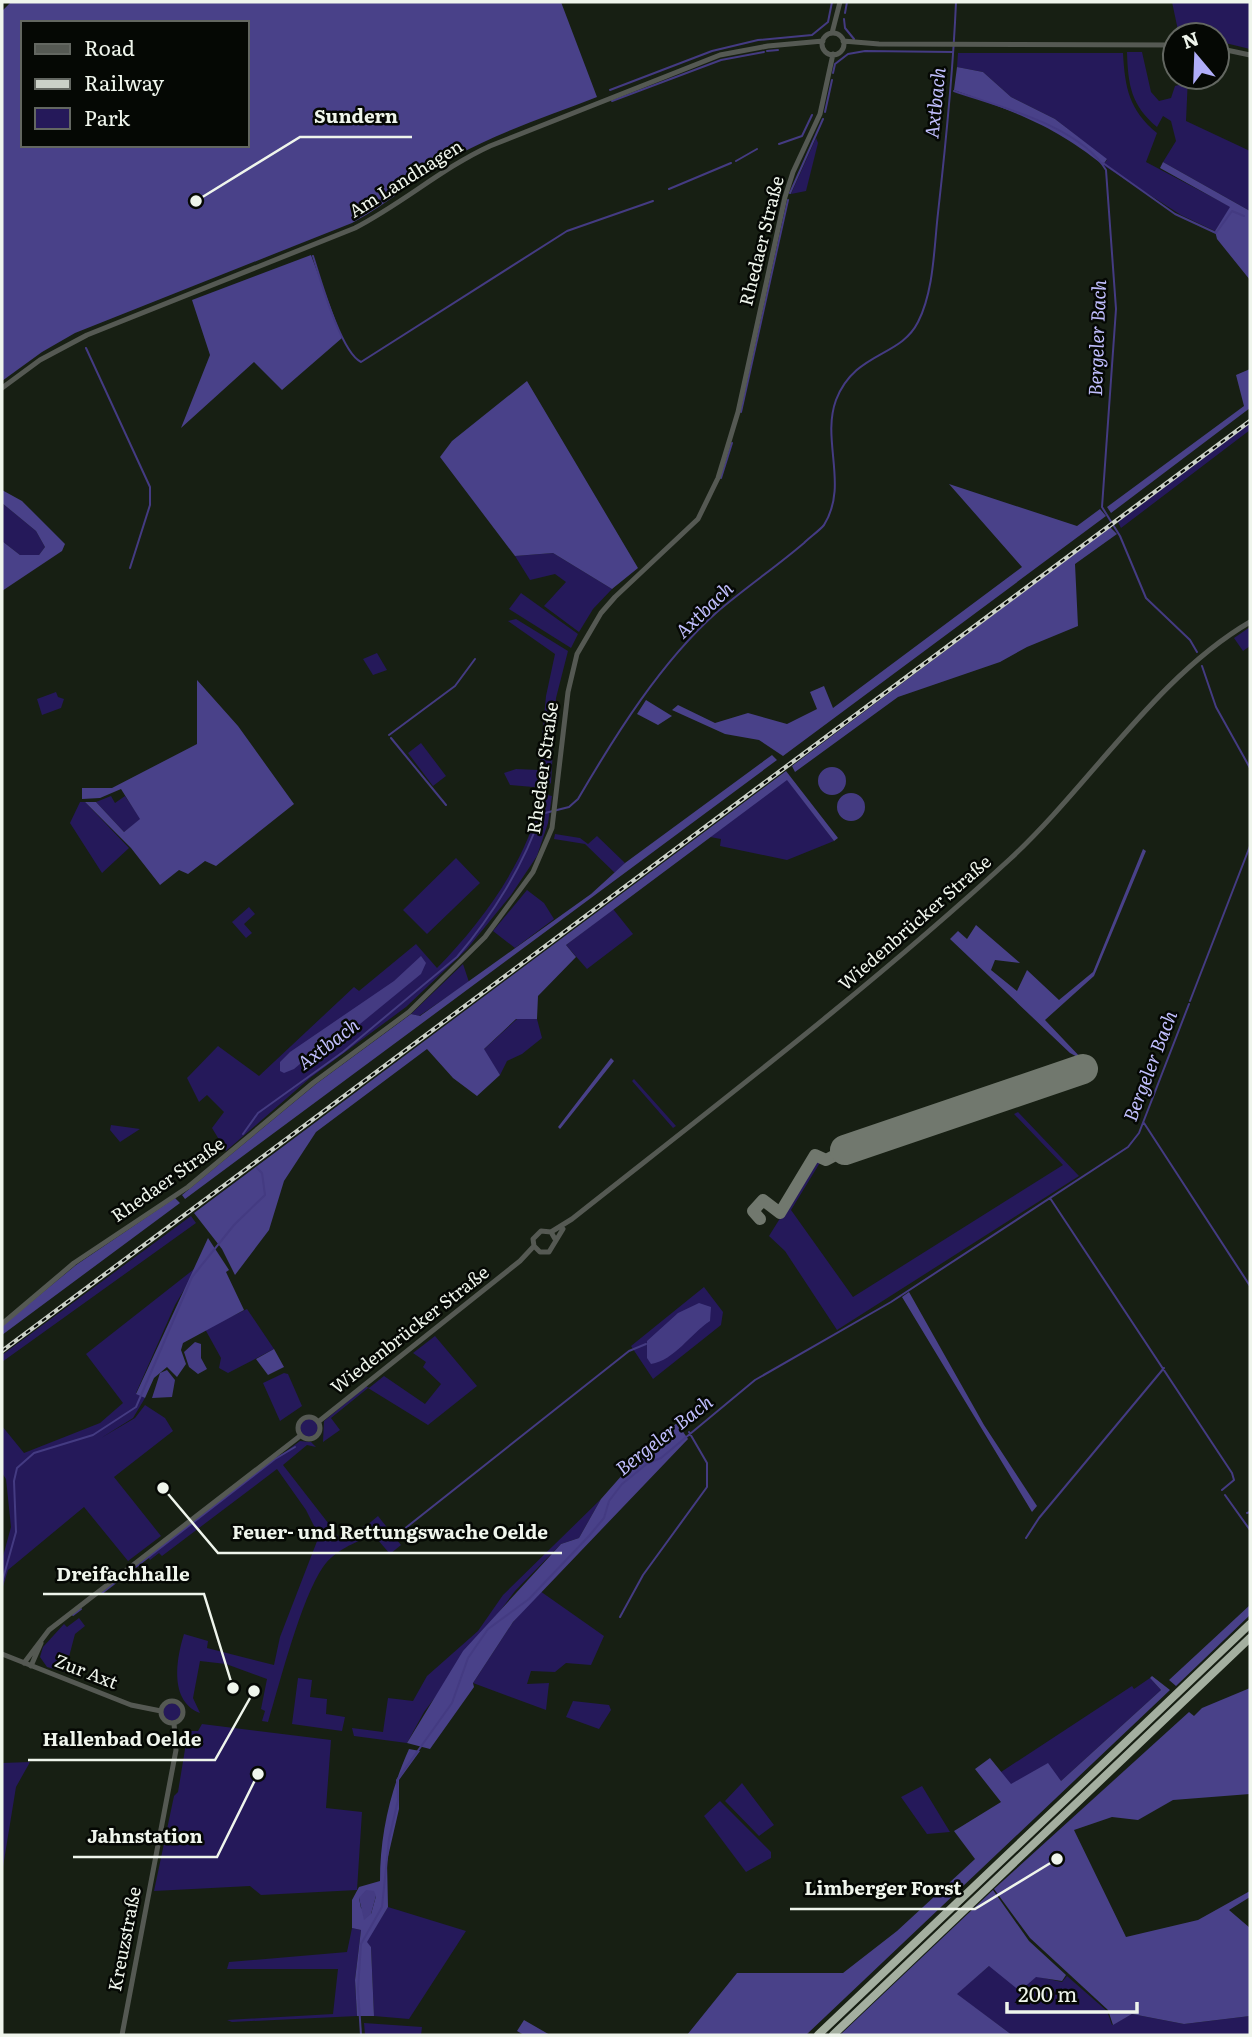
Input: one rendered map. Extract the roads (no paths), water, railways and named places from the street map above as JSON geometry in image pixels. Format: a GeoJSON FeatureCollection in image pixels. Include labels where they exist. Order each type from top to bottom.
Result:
{"type":"FeatureCollection","features":[{"type":"Feature","properties":{"kind":"highway"},"geometry":{"type":"LineString","coordinates":[[818,2035],[1250,1623]]}},
{"type":"Feature","properties":{"kind":"highway"},"geometry":{"type":"LineString","coordinates":[[833,2035],[1250,1638]]}},
{"type":"Feature","properties":{"kind":"street"},"geometry":{"type":"LineString","coordinates":[[840,2],[835,33],[823,43],[830,54],[844,44],[1161,45]]}},
{"type":"Feature","properties":{"kind":"street"},"geometry":{"type":"LineString","coordinates":[[835,33],[844,44]]}},
{"type":"Feature","properties":{"kind":"street","name":"Am Landhagen"},"geometry":{"type":"LineString","coordinates":[[2,388],[40,359],[87,335],[355,228],[380,215],[454,163],[490,146],[720,55],[768,46],[823,43]]}},
{"type":"Feature","properties":{"kind":"street"},"geometry":{"type":"LineString","coordinates":[[1231,51],[1250,55]]}},
{"type":"Feature","properties":{"kind":"street","name":"Rhedaer Straße"},"geometry":{"type":"LineString","coordinates":[[2,1324],[74,1263],[188,1187],[313,1083],[409,1012],[485,937],[533,872],[547,844],[554,816],[572,668],[585,637],[615,597],[698,519],[718,478],[738,412],[785,197],[793,172],[820,114],[830,54]]}},
{"type":"Feature","properties":{"kind":"street","name":"Wiedenbrücker Straße"},"geometry":{"type":"LineString","coordinates":[[572,1219],[819,1024],[929,933],[1038,831],[1170,687],[1215,646],[1250,621]]}},
{"type":"Feature","properties":{"kind":"street"},"geometry":{"type":"LineString","coordinates":[[572,1219],[555,1239],[551,1250],[536,1248],[538,1233],[551,1232],[572,1219]]}},
{"type":"Feature","properties":{"kind":"street"},"geometry":{"type":"LineString","coordinates":[[551,1232],[555,1239]]}},
{"type":"Feature","properties":{"kind":"street","name":"Wiedenbrücker Straße"},"geometry":{"type":"LineString","coordinates":[[318,1422],[536,1248]]}},
{"type":"Feature","properties":{"kind":"street"},"geometry":{"type":"LineString","coordinates":[[308,1417],[318,1422],[320,1430],[316,1437],[306,1439],[300,1436],[300,1421],[308,1417]]}},
{"type":"Feature","properties":{"kind":"street"},"geometry":{"type":"LineString","coordinates":[[24,1663],[37,1643],[57,1624],[300,1436]]}},
{"type":"Feature","properties":{"kind":"street"},"geometry":{"type":"LineString","coordinates":[[31,1666],[39,1645],[57,1624]]}},
{"type":"Feature","properties":{"kind":"street","name":"Zur Axt"},"geometry":{"type":"LineString","coordinates":[[2,1654],[131,1705],[161,1710]]}},
{"type":"Feature","properties":{"kind":"street"},"geometry":{"type":"LineString","coordinates":[[170,1702],[180,1704],[183,1715],[174,1723],[164,1720],[161,1710],[170,1702]]}},
{"type":"Feature","properties":{"kind":"street","name":"Kreuzstraße"},"geometry":{"type":"LineString","coordinates":[[121,2035],[176,1750],[174,1723]]}},
{"type":"Feature","properties":{"kind":"waterway"},"geometry":{"type":"LineString","coordinates":[[610,90],[712,51],[758,40],[812,35],[828,22],[832,2]]}},
{"type":"Feature","properties":{"kind":"waterway"},"geometry":{"type":"LineString","coordinates":[[845,13],[847,2]]}},
{"type":"Feature","properties":{"kind":"waterway","name":"Axtbach"},"geometry":{"type":"LineString","coordinates":[[243,1134],[258,1113],[343,1052],[457,957],[506,889],[526,852],[541,814],[569,807],[578,799],[624,724],[677,653],[717,612],[824,525],[834,494],[831,431],[836,400],[854,372],[910,334],[918,322],[927,297],[946,134],[956,2]]}},
{"type":"Feature","properties":{"kind":"waterway"},"geometry":{"type":"LineString","coordinates":[[844,19],[845,28],[854,39]]}},
{"type":"Feature","properties":{"kind":"waterway"},"geometry":{"type":"LineString","coordinates":[[767,51],[778,50]]}},
{"type":"Feature","properties":{"kind":"waterway"},"geometry":{"type":"LineString","coordinates":[[833,73],[835,64],[848,54],[865,51],[953,52]]}},
{"type":"Feature","properties":{"kind":"waterway"},"geometry":{"type":"LineString","coordinates":[[612,101],[721,60],[764,52]]}},
{"type":"Feature","properties":{"kind":"waterway"},"geometry":{"type":"LineString","coordinates":[[825,112],[832,80]]}},
{"type":"Feature","properties":{"kind":"waterway","name":"Bergeler Bach"},"geometry":{"type":"LineString","coordinates":[[954,91],[1015,111],[1059,130],[1078,141],[1106,170],[1116,309],[1102,507],[1120,536],[1146,598],[1190,640],[1197,652]]}},
{"type":"Feature","properties":{"kind":"waterway"},"geometry":{"type":"LineString","coordinates":[[779,144],[802,136],[812,115]]}},
{"type":"Feature","properties":{"kind":"waterway"},"geometry":{"type":"LineString","coordinates":[[790,193],[823,119]]}},
{"type":"Feature","properties":{"kind":"waterway"},"geometry":{"type":"LineString","coordinates":[[736,161],[757,149]]}},
{"type":"Feature","properties":{"kind":"waterway"},"geometry":{"type":"LineString","coordinates":[[669,189],[731,163]]}},
{"type":"Feature","properties":{"kind":"waterway"},"geometry":{"type":"LineString","coordinates":[[1103,163],[1175,214],[1216,233],[1232,211],[1244,216]]}},
{"type":"Feature","properties":{"kind":"waterway"},"geometry":{"type":"LineString","coordinates":[[741,412],[788,200]]}},
{"type":"Feature","properties":{"kind":"waterway"},"geometry":{"type":"LineString","coordinates":[[313,256],[339,330],[353,356],[361,362],[567,231],[653,201]]}},
{"type":"Feature","properties":{"kind":"waterway"},"geometry":{"type":"LineString","coordinates":[[86,348],[150,487],[150,505],[130,568]]}},
{"type":"Feature","properties":{"kind":"waterway"},"geometry":{"type":"LineString","coordinates":[[721,478],[732,443]]}},
{"type":"Feature","properties":{"kind":"waterway"},"geometry":{"type":"LineString","coordinates":[[389,735],[455,686],[475,659]]}},
{"type":"Feature","properties":{"kind":"waterway","name":"Bergeler Bach"},"geometry":{"type":"LineString","coordinates":[[1202,666],[1216,707],[1250,768]]}},
{"type":"Feature","properties":{"kind":"waterway"},"geometry":{"type":"LineString","coordinates":[[391,738],[446,805]]}},
{"type":"Feature","properties":{"kind":"waterway","name":"Bergeler Bach"},"geometry":{"type":"LineString","coordinates":[[1190,1001],[1250,846]]}},
{"type":"Feature","properties":{"kind":"waterway","name":"Bergeler Bach"},"geometry":{"type":"LineString","coordinates":[[361,2035],[358,1989],[361,1944],[382,1907],[389,1839],[398,1800],[397,1780],[452,1703],[468,1658],[488,1629],[529,1599],[589,1536],[604,1518],[609,1501],[622,1484],[648,1463],[661,1458],[755,1380],[891,1302],[1128,1147],[1139,1133],[1189,1004]]}},
{"type":"Feature","properties":{"kind":"waterway"},"geometry":{"type":"LineString","coordinates":[[1144,1123],[1250,1286]]}},
{"type":"Feature","properties":{"kind":"waterway","name":"Axtbach"},"geometry":{"type":"LineString","coordinates":[[2,1582],[16,1532],[14,1481],[17,1468],[34,1453],[93,1435],[136,1407],[192,1277],[234,1225],[265,1195],[262,1173],[257,1168]]}},
{"type":"Feature","properties":{"kind":"waterway"},"geometry":{"type":"LineString","coordinates":[[1050,1198],[1232,1473],[1234,1480],[1222,1490]]}},
{"type":"Feature","properties":{"kind":"waterway"},"geometry":{"type":"LineString","coordinates":[[403,1530],[629,1351],[646,1344]]}},
{"type":"Feature","properties":{"kind":"waterway"},"geometry":{"type":"LineString","coordinates":[[1026,1538],[1039,1518],[1164,1368]]}},
{"type":"Feature","properties":{"kind":"waterway"},"geometry":{"type":"LineString","coordinates":[[620,1617],[643,1575],[707,1487],[707,1463],[689,1432]]}},
{"type":"Feature","properties":{"kind":"waterway"},"geometry":{"type":"LineString","coordinates":[[102,1593],[275,1459],[295,1447]]}},
{"type":"Feature","properties":{"kind":"waterway"},"geometry":{"type":"LineString","coordinates":[[1225,1495],[1250,1530]]}},
{"type":"Feature","properties":{"kind":"waterway"},"geometry":{"type":"LineString","coordinates":[[73,1615],[81,1609]]}},
{"type":"Feature","properties":{"kind":"railway"},"geometry":{"type":"LineString","coordinates":[[2,1351],[1250,421]]}},
{"type":"Feature","properties":{"kind":"place","name":"Sundern"},"geometry":{"type":"Point","coordinates":[196,201]}},
{"type":"Feature","properties":{"kind":"place","name":"Feuer- und Rettungswache Oelde"},"geometry":{"type":"Point","coordinates":[163,1488]}},
{"type":"Feature","properties":{"kind":"place","name":"Dreifachhalle"},"geometry":{"type":"Point","coordinates":[233,1688]}},
{"type":"Feature","properties":{"kind":"place","name":"Hallenbad Oelde"},"geometry":{"type":"Point","coordinates":[254,1691]}},
{"type":"Feature","properties":{"kind":"place","name":"Jahnstation"},"geometry":{"type":"Point","coordinates":[258,1774]}},
{"type":"Feature","properties":{"kind":"place","name":"Limberger Forst"},"geometry":{"type":"Point","coordinates":[1057,1859]}}]}
